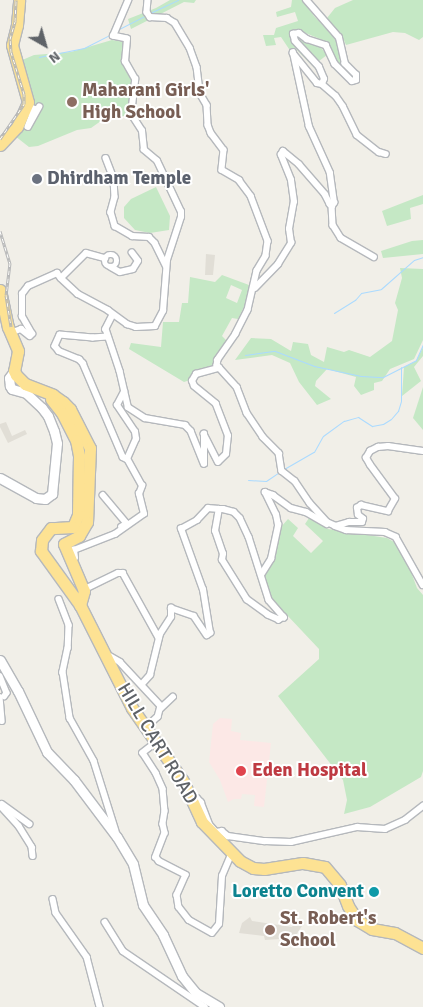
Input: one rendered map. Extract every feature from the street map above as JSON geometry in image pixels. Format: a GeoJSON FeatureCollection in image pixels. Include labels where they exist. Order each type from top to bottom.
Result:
{"type":"FeatureCollection","features":[{"type":"Feature","properties":{"kind":"highway"},"geometry":{"type":"LineString","coordinates":[[4,141],[17,127],[28,102],[12,45],[17,25],[19,0]]}},
{"type":"Feature","properties":{"kind":"highway"},"geometry":{"type":"LineString","coordinates":[[0,290],[10,333],[18,351],[14,371],[25,384],[53,394],[64,402],[70,409],[90,448],[87,522],[79,536],[64,544],[85,590],[80,606]]}},
{"type":"Feature","properties":{"kind":"highway","name":"HILL CART ROAD"},"geometry":{"type":"LineString","coordinates":[[25,384],[29,390],[53,400],[76,440],[79,456],[76,521],[73,527],[68,529],[51,528],[42,540],[41,545],[46,560],[80,606],[132,708],[158,742],[191,796],[205,827],[244,863],[258,869],[302,863],[325,867],[340,885],[348,906],[357,920],[372,929],[394,933],[423,948]]}},
{"type":"Feature","properties":{"kind":"main road"},"geometry":{"type":"LineString","coordinates":[[0,478],[36,498],[45,499],[52,494],[57,443],[54,431],[48,416],[42,408],[26,393],[12,389],[10,386],[9,378],[14,371]]}},
{"type":"Feature","properties":{"kind":"main road"},"geometry":{"type":"LineString","coordinates":[[0,660],[18,691],[46,752],[74,780],[117,837],[133,864],[143,905],[163,934],[182,976],[196,993],[219,1007]]}},
{"type":"Feature","properties":{"kind":"street"},"geometry":{"type":"LineString","coordinates":[[10,333],[22,329],[30,336],[32,334],[22,316],[22,294],[28,286],[57,273],[78,294],[97,303],[114,316],[136,327],[155,326],[166,302],[167,268],[181,212],[157,161],[144,150],[142,131],[131,114],[135,79],[125,62],[127,40],[123,37],[113,36],[128,0]]}},
{"type":"Feature","properties":{"kind":"street"},"geometry":{"type":"LineString","coordinates":[[148,0],[149,14],[167,18],[175,23],[182,33],[197,67],[198,86],[207,105],[208,125],[211,133],[224,150],[222,170],[244,186],[258,211],[268,241],[266,256],[257,271],[248,310],[236,334],[218,360],[218,368],[237,387],[247,413],[263,437],[279,453],[282,471],[295,481],[310,503],[327,522],[346,530],[386,532],[396,537],[423,585]]}},
{"type":"Feature","properties":{"kind":"street"},"geometry":{"type":"LineString","coordinates":[[306,0],[339,38],[345,64],[356,75],[356,80],[352,81],[345,75],[336,64],[326,45],[307,39],[299,34],[293,34],[295,41],[319,67],[324,79],[322,84]]}},
{"type":"Feature","properties":{"kind":"street"},"geometry":{"type":"LineString","coordinates":[[374,257],[341,238],[333,226],[332,206],[334,196],[330,173],[309,127],[302,89],[291,55],[293,53],[317,83],[322,84],[336,96],[357,135],[379,152],[386,154]]}},
{"type":"Feature","properties":{"kind":"street"},"geometry":{"type":"LineString","coordinates":[[4,141],[18,128],[31,108],[35,109],[28,122],[28,127],[39,107]]}},
{"type":"Feature","properties":{"kind":"street"},"geometry":{"type":"LineString","coordinates":[[254,290],[278,264],[290,243],[289,229],[294,202],[291,180],[281,155],[283,151],[299,164],[325,194],[332,206]]}},
{"type":"Feature","properties":{"kind":"street"},"geometry":{"type":"LineString","coordinates":[[106,158],[114,179],[115,197],[110,212],[115,226],[132,236],[150,237],[155,242],[167,268]]}},
{"type":"Feature","properties":{"kind":"street"},"geometry":{"type":"LineString","coordinates":[[62,278],[86,253],[105,258],[108,255],[116,255],[118,263],[111,267]]}},
{"type":"Feature","properties":{"kind":"street"},"geometry":{"type":"LineString","coordinates":[[105,258],[105,262],[120,272],[133,269],[138,261],[132,253]]}},
{"type":"Feature","properties":{"kind":"street"},"geometry":{"type":"LineString","coordinates":[[114,316],[106,329],[120,371],[128,407],[134,413],[145,418],[185,425],[191,431],[204,464],[204,434],[218,462],[226,454],[228,443],[221,415],[216,404],[194,386],[192,381],[196,374],[218,368]]}},
{"type":"Feature","properties":{"kind":"street"},"geometry":{"type":"LineString","coordinates":[[108,337],[93,338],[60,335],[55,346],[58,351],[79,358],[83,363],[123,457],[127,459],[142,486],[139,494],[144,514],[115,534],[73,550],[85,590],[118,573],[123,574],[159,638]]}},
{"type":"Feature","properties":{"kind":"street"},"geometry":{"type":"LineString","coordinates":[[124,392],[118,405],[135,432],[136,439],[127,459]]}},
{"type":"Feature","properties":{"kind":"street"},"geometry":{"type":"LineString","coordinates":[[261,575],[271,559],[278,525],[276,515],[265,492],[291,508],[306,512],[331,526],[349,522],[362,522],[363,519],[358,516],[357,508],[361,505],[388,511],[395,499],[366,458],[370,451],[378,447],[388,446],[423,451]]}},
{"type":"Feature","properties":{"kind":"street"},"geometry":{"type":"LineString","coordinates":[[103,495],[127,524],[115,534]]}},
{"type":"Feature","properties":{"kind":"street"},"geometry":{"type":"LineString","coordinates":[[142,684],[150,676],[159,638],[171,617],[171,608],[194,616],[208,635],[210,632],[203,590],[181,529],[197,520],[208,508],[219,509],[234,512],[245,526],[269,600],[284,617],[279,620],[247,600],[222,560],[223,554],[214,530],[219,509]]}},
{"type":"Feature","properties":{"kind":"street"},"geometry":{"type":"LineString","coordinates":[[58,599],[69,625],[68,648],[63,672],[67,686],[70,718],[94,761],[117,837]]}},
{"type":"Feature","properties":{"kind":"street"},"geometry":{"type":"LineString","coordinates":[[106,654],[115,658],[142,684],[161,708]]}},
{"type":"Feature","properties":{"kind":"street"},"geometry":{"type":"LineString","coordinates":[[0,676],[7,693],[5,696],[0,688]]}},
{"type":"Feature","properties":{"kind":"street"},"geometry":{"type":"LineString","coordinates":[[0,697],[2,721]]}},
{"type":"Feature","properties":{"kind":"street"},"geometry":{"type":"LineString","coordinates":[[147,727],[158,717],[161,708],[174,697]]}},
{"type":"Feature","properties":{"kind":"street"},"geometry":{"type":"LineString","coordinates":[[158,742],[143,753],[156,773],[163,789],[165,811],[162,824],[165,834],[156,857],[159,861],[186,875],[177,895],[180,907],[189,920],[212,933],[218,924],[222,876],[232,853]]}},
{"type":"Feature","properties":{"kind":"street"},"geometry":{"type":"LineString","coordinates":[[191,796],[201,802],[216,832],[222,831],[228,836],[266,842],[291,842],[357,827],[386,829],[405,820],[423,806]]}},
{"type":"Feature","properties":{"kind":"street"},"geometry":{"type":"LineString","coordinates":[[0,804],[30,824]]}},
{"type":"Feature","properties":{"kind":"street"},"geometry":{"type":"LineString","coordinates":[[0,804],[19,826],[32,846],[34,856]]}},
{"type":"Feature","properties":{"kind":"street"},"geometry":{"type":"LineString","coordinates":[[53,899],[56,912],[87,957],[100,1007]]}},
{"type":"Feature","properties":{"kind":"street"},"geometry":{"type":"LineString","coordinates":[[105,922],[123,951],[205,1007]]}},
{"type":"Feature","properties":{"kind":"shaded area"},"geometry":{"type":"Polygon","coordinates":[[[206,254],[215,255],[213,275],[205,275],[206,254]]]}},
{"type":"Feature","properties":{"kind":"shaded area"},"geometry":{"type":"Polygon","coordinates":[[[6,422],[12,436],[25,430],[27,434],[8,443],[0,427],[0,424],[6,422]]]}},
{"type":"Feature","properties":{"kind":"shaded area","name":"Eden Hospital"},"geometry":{"type":"Polygon","coordinates":[[[220,718],[232,719],[231,731],[241,733],[240,740],[271,743],[264,807],[254,806],[255,795],[242,794],[241,799],[234,799],[228,802],[220,780],[209,762],[213,724],[220,718]]]}},
{"type":"Feature","properties":{"kind":"shaded area","name":"St. Robert's School"},"geometry":{"type":"Polygon","coordinates":[[[250,917],[252,921],[292,927],[295,918],[302,926],[294,938],[265,940],[264,936],[239,933],[242,923],[250,917]]]}},
{"type":"Feature","properties":{"kind":"green space"},"geometry":{"type":"Polygon","coordinates":[[[170,0],[196,0],[194,3],[184,2],[131,29],[128,19],[156,8],[170,0]]]}},
{"type":"Feature","properties":{"kind":"green space"},"geometry":{"type":"Polygon","coordinates":[[[292,0],[303,0],[314,16],[332,35],[338,43],[344,66],[354,77],[352,78],[340,66],[327,42],[296,29],[290,31],[293,42],[313,61],[321,75],[295,48],[293,50],[289,49],[281,37],[274,38],[276,45],[266,46],[263,35],[274,35],[276,28],[298,21],[295,12],[277,17],[276,12],[291,7],[292,0]]]}},
{"type":"Feature","properties":{"kind":"green space"},"geometry":{"type":"Polygon","coordinates":[[[353,0],[423,0],[423,37],[419,40],[405,33],[393,32],[346,45],[342,36],[327,18],[335,8],[353,0]]]}},
{"type":"Feature","properties":{"kind":"green space"},"geometry":{"type":"Polygon","coordinates":[[[296,39],[318,44],[327,55],[319,61],[296,39]]]}},
{"type":"Feature","properties":{"kind":"green space","name":"Maharani Girls' High School"},"geometry":{"type":"Polygon","coordinates":[[[112,40],[124,42],[123,54],[133,80],[128,115],[120,117],[115,111],[91,128],[77,130],[38,146],[29,147],[15,136],[30,107],[20,61],[34,55],[71,52],[112,40]]]}},
{"type":"Feature","properties":{"kind":"green space"},"geometry":{"type":"Polygon","coordinates":[[[156,187],[170,216],[169,230],[150,233],[135,230],[124,218],[124,207],[131,199],[156,187]]]}},
{"type":"Feature","properties":{"kind":"green space"},"geometry":{"type":"Polygon","coordinates":[[[423,195],[423,204],[410,208],[411,219],[387,226],[382,211],[423,195]]]}},
{"type":"Feature","properties":{"kind":"green space"},"geometry":{"type":"Polygon","coordinates":[[[423,240],[423,254],[383,258],[381,251],[412,241],[423,240]]]}},
{"type":"Feature","properties":{"kind":"green space"},"geometry":{"type":"Polygon","coordinates":[[[400,268],[423,269],[423,340],[414,359],[390,369],[382,381],[374,383],[374,390],[361,395],[354,386],[356,377],[327,369],[316,381],[315,386],[331,399],[317,405],[299,382],[290,363],[272,355],[235,360],[251,338],[271,339],[291,351],[293,342],[308,344],[311,355],[324,362],[327,347],[344,352],[349,350],[370,357],[392,341],[398,310],[395,303],[402,278],[400,268]]]}},
{"type":"Feature","properties":{"kind":"green space"},"geometry":{"type":"Polygon","coordinates":[[[222,275],[249,285],[246,303],[238,319],[232,318],[222,336],[227,341],[217,354],[214,368],[201,369],[194,372],[190,380],[184,382],[129,349],[131,343],[161,347],[163,322],[179,322],[182,303],[188,303],[190,277],[215,282],[222,275]],[[231,285],[226,298],[237,303],[242,290],[231,285]]]}},
{"type":"Feature","properties":{"kind":"green space"},"geometry":{"type":"Polygon","coordinates":[[[423,347],[423,356],[414,367],[421,381],[402,396],[404,367],[416,361],[423,347]]]}},
{"type":"Feature","properties":{"kind":"green space"},"geometry":{"type":"Polygon","coordinates":[[[423,387],[423,430],[413,418],[423,387]]]}},
{"type":"Feature","properties":{"kind":"green space"},"geometry":{"type":"Polygon","coordinates":[[[309,518],[328,529],[387,538],[396,543],[405,556],[417,588],[423,595],[423,771],[421,777],[370,807],[344,814],[347,800],[343,780],[278,696],[319,659],[319,649],[270,597],[264,576],[272,563],[281,527],[288,519],[298,528],[293,536],[311,553],[323,541],[305,524],[309,518]]]}},
{"type":"Feature","properties":{"kind":"waterway"},"geometry":{"type":"LineString","coordinates":[[150,13],[178,0]]}},
{"type":"Feature","properties":{"kind":"waterway"},"geometry":{"type":"LineString","coordinates":[[119,29],[146,15]]}},
{"type":"Feature","properties":{"kind":"waterway"},"geometry":{"type":"LineString","coordinates":[[39,57],[84,48],[112,34]]}},
{"type":"Feature","properties":{"kind":"waterway"},"geometry":{"type":"LineString","coordinates":[[334,313],[355,300],[361,293],[381,289],[414,260],[423,257]]}},
{"type":"Feature","properties":{"kind":"waterway"},"geometry":{"type":"LineString","coordinates":[[245,355],[275,351],[314,366],[361,376],[383,377],[416,360],[423,344]]}},
{"type":"Feature","properties":{"kind":"waterway"},"geometry":{"type":"LineString","coordinates":[[284,469],[314,452],[323,436],[344,421],[358,417],[372,426],[383,424],[391,419],[398,411],[401,401],[401,367]]}},
{"type":"Feature","properties":{"kind":"waterway"},"geometry":{"type":"LineString","coordinates":[[248,480],[266,481],[281,471]]}},
{"type":"Feature","properties":{"kind":"railway"},"geometry":{"type":"LineString","coordinates":[[0,139],[24,104],[24,94],[11,52],[10,39],[15,21],[16,0]]}},
{"type":"Feature","properties":{"kind":"railway"},"geometry":{"type":"LineString","coordinates":[[0,231],[10,263],[6,295],[11,327]]}},
{"type":"Feature","properties":{"kind":"place","name":"Maharani Girls' High School"},"geometry":{"type":"Point","coordinates":[72,102]}},
{"type":"Feature","properties":{"kind":"place","name":"Dhirdham Temple"},"geometry":{"type":"Point","coordinates":[37,179]}},
{"type":"Feature","properties":{"kind":"place","name":"Eden Hospital"},"geometry":{"type":"Point","coordinates":[241,771]}},
{"type":"Feature","properties":{"kind":"place","name":"Loretto Convent"},"geometry":{"type":"Point","coordinates":[374,892]}},
{"type":"Feature","properties":{"kind":"place","name":"St. Robert's School"},"geometry":{"type":"Point","coordinates":[270,930]}}]}
